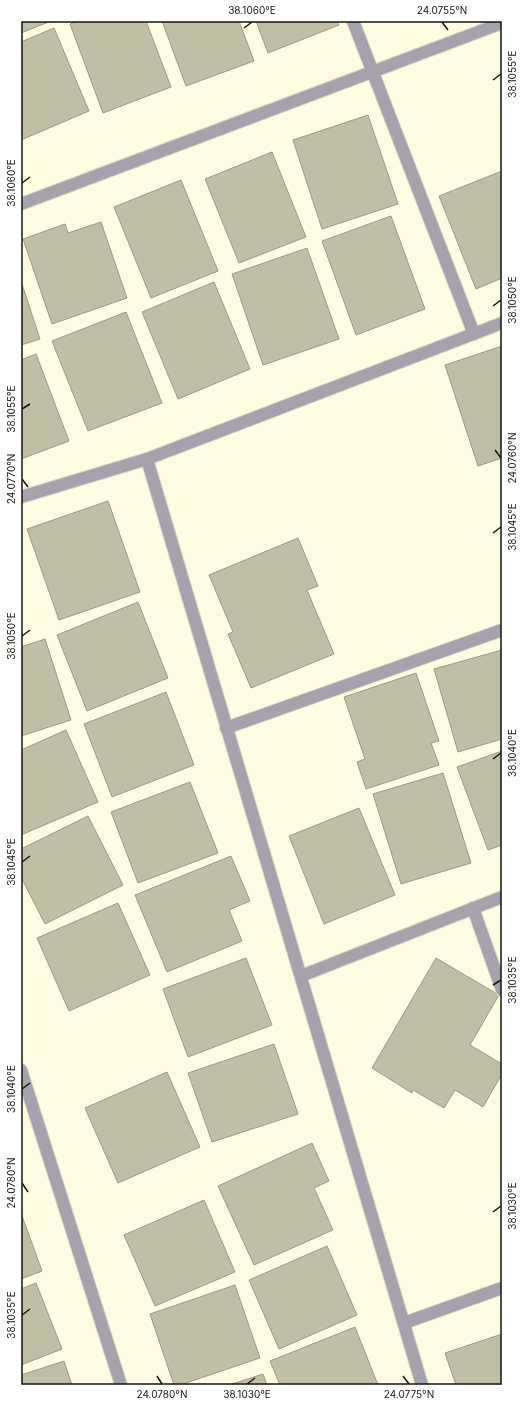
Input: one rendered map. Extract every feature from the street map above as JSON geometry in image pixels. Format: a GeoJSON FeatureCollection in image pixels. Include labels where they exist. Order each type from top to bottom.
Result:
{"type":"FeatureCollection","features":[{"type":"Feature","properties":{"kind":"street"},"geometry":{"type":"LineString","coordinates":[[353,21],[474,334]]}},
{"type":"Feature","properties":{"kind":"street"},"geometry":{"type":"LineString","coordinates":[[21,204],[502,23]]}},
{"type":"Feature","properties":{"kind":"street"},"geometry":{"type":"LineString","coordinates":[[21,497],[147,459],[502,323]]}},
{"type":"Feature","properties":{"kind":"street"},"geometry":{"type":"LineString","coordinates":[[147,459],[422,1385]]}},
{"type":"Feature","properties":{"kind":"street"},"geometry":{"type":"LineString","coordinates":[[226,728],[502,630]]}},
{"type":"Feature","properties":{"kind":"street"},"geometry":{"type":"LineString","coordinates":[[301,976],[502,897]]}},
{"type":"Feature","properties":{"kind":"street"},"geometry":{"type":"LineString","coordinates":[[473,908],[502,990]]}},
{"type":"Feature","properties":{"kind":"street"},"geometry":{"type":"LineString","coordinates":[[21,1073],[121,1385]]}},
{"type":"Feature","properties":{"kind":"street"},"geometry":{"type":"LineString","coordinates":[[404,1323],[502,1288]]}},
{"type":"Feature","properties":{"kind":"building"},"geometry":{"type":"Polygon","coordinates":[[[21,21],[51,21],[21,33],[21,21]]]}},
{"type":"Feature","properties":{"kind":"building"},"geometry":{"type":"Polygon","coordinates":[[[79,21],[146,21],[171,87],[103,113],[70,24],[79,21]]]}},
{"type":"Feature","properties":{"kind":"building"},"geometry":{"type":"Polygon","coordinates":[[[162,21],[239,21],[254,61],[186,86],[162,21]]]}},
{"type":"Feature","properties":{"kind":"building"},"geometry":{"type":"Polygon","coordinates":[[[256,21],[337,21],[339,25],[268,53],[256,21]]]}},
{"type":"Feature","properties":{"kind":"building"},"geometry":{"type":"Polygon","coordinates":[[[54,28],[89,111],[21,140],[21,42],[54,28]]]}},
{"type":"Feature","properties":{"kind":"building"},"geometry":{"type":"Polygon","coordinates":[[[368,115],[398,204],[322,229],[293,140],[368,115]]]}},
{"type":"Feature","properties":{"kind":"building"},"geometry":{"type":"Polygon","coordinates":[[[272,152],[306,237],[239,263],[205,179],[272,152]]]}},
{"type":"Feature","properties":{"kind":"building"},"geometry":{"type":"Polygon","coordinates":[[[502,171],[502,278],[476,289],[439,196],[502,171]]]}},
{"type":"Feature","properties":{"kind":"building"},"geometry":{"type":"Polygon","coordinates":[[[181,180],[218,271],[151,298],[114,207],[181,180]]]}},
{"type":"Feature","properties":{"kind":"building"},"geometry":{"type":"Polygon","coordinates":[[[391,216],[425,309],[356,335],[322,241],[391,216]]]}},
{"type":"Feature","properties":{"kind":"building"},"geometry":{"type":"Polygon","coordinates":[[[101,222],[127,298],[52,324],[23,239],[65,224],[68,233],[101,222]]]}},
{"type":"Feature","properties":{"kind":"building"},"geometry":{"type":"Polygon","coordinates":[[[307,248],[339,339],[263,365],[232,274],[307,248]]]}},
{"type":"Feature","properties":{"kind":"building"},"geometry":{"type":"Polygon","coordinates":[[[21,281],[40,339],[21,345],[21,281]]]}},
{"type":"Feature","properties":{"kind":"building"},"geometry":{"type":"Polygon","coordinates":[[[214,282],[250,369],[178,399],[142,312],[214,282]]]}},
{"type":"Feature","properties":{"kind":"building"},"geometry":{"type":"Polygon","coordinates":[[[126,312],[162,403],[88,431],[52,341],[126,312]]]}},
{"type":"Feature","properties":{"kind":"building"},"geometry":{"type":"Polygon","coordinates":[[[502,346],[502,458],[478,466],[445,365],[502,346]]]}},
{"type":"Feature","properties":{"kind":"building"},"geometry":{"type":"Polygon","coordinates":[[[36,354],[69,441],[21,459],[21,360],[36,354]]]}},
{"type":"Feature","properties":{"kind":"building"},"geometry":{"type":"Polygon","coordinates":[[[108,501],[140,592],[59,620],[27,529],[108,501]]]}},
{"type":"Feature","properties":{"kind":"building"},"geometry":{"type":"Polygon","coordinates":[[[298,538],[318,586],[307,590],[334,654],[251,688],[228,634],[233,632],[209,575],[298,538]]]}},
{"type":"Feature","properties":{"kind":"building"},"geometry":{"type":"Polygon","coordinates":[[[138,602],[168,678],[87,711],[57,635],[138,602]]]}},
{"type":"Feature","properties":{"kind":"building"},"geometry":{"type":"Polygon","coordinates":[[[45,639],[71,720],[21,736],[21,647],[45,639]]]}},
{"type":"Feature","properties":{"kind":"building"},"geometry":{"type":"Polygon","coordinates":[[[502,650],[502,739],[458,752],[434,669],[502,650]]]}},
{"type":"Feature","properties":{"kind":"building"},"geometry":{"type":"Polygon","coordinates":[[[416,673],[439,741],[431,743],[439,765],[366,789],[357,762],[365,759],[344,697],[416,673]]]}},
{"type":"Feature","properties":{"kind":"building"},"geometry":{"type":"Polygon","coordinates":[[[166,692],[194,765],[112,797],[84,724],[166,692]]]}},
{"type":"Feature","properties":{"kind":"building"},"geometry":{"type":"Polygon","coordinates":[[[66,730],[98,802],[21,835],[21,750],[66,730]]]}},
{"type":"Feature","properties":{"kind":"building"},"geometry":{"type":"Polygon","coordinates":[[[502,751],[502,845],[488,850],[457,767],[502,751]]]}},
{"type":"Feature","properties":{"kind":"building"},"geometry":{"type":"Polygon","coordinates":[[[443,773],[471,863],[401,884],[373,794],[443,773]]]}},
{"type":"Feature","properties":{"kind":"building"},"geometry":{"type":"Polygon","coordinates":[[[190,782],[218,853],[138,883],[111,812],[190,782]]]}},
{"type":"Feature","properties":{"kind":"building"},"geometry":{"type":"Polygon","coordinates":[[[359,808],[395,895],[324,924],[289,836],[359,808]]]}},
{"type":"Feature","properties":{"kind":"building"},"geometry":{"type":"Polygon","coordinates":[[[88,816],[123,885],[45,924],[21,877],[21,849],[88,816]]]}},
{"type":"Feature","properties":{"kind":"building"},"geometry":{"type":"Polygon","coordinates":[[[231,856],[250,901],[229,910],[242,941],[167,972],[135,895],[231,856]]]}},
{"type":"Feature","properties":{"kind":"building"},"geometry":{"type":"Polygon","coordinates":[[[118,903],[150,975],[69,1011],[37,938],[118,903]]]}},
{"type":"Feature","properties":{"kind":"building"},"geometry":{"type":"Polygon","coordinates":[[[246,958],[272,1025],[188,1057],[163,989],[246,958]]]}},
{"type":"Feature","properties":{"kind":"building"},"geometry":{"type":"Polygon","coordinates":[[[436,958],[499,995],[470,1045],[502,1064],[502,1074],[483,1107],[455,1090],[444,1108],[413,1090],[412,1093],[372,1068],[436,958]]]}},
{"type":"Feature","properties":{"kind":"building"},"geometry":{"type":"Polygon","coordinates":[[[274,1044],[298,1114],[212,1142],[188,1073],[274,1044]]]}},
{"type":"Feature","properties":{"kind":"building"},"geometry":{"type":"Polygon","coordinates":[[[167,1072],[200,1147],[118,1183],[85,1108],[167,1072]]]}},
{"type":"Feature","properties":{"kind":"building"},"geometry":{"type":"Polygon","coordinates":[[[312,1143],[329,1181],[314,1188],[333,1230],[254,1265],[218,1186],[312,1143]]]}},
{"type":"Feature","properties":{"kind":"building"},"geometry":{"type":"Polygon","coordinates":[[[204,1200],[235,1272],[155,1306],[124,1235],[204,1200]]]}},
{"type":"Feature","properties":{"kind":"building"},"geometry":{"type":"Polygon","coordinates":[[[21,1213],[42,1271],[21,1279],[21,1213]]]}},
{"type":"Feature","properties":{"kind":"building"},"geometry":{"type":"Polygon","coordinates":[[[327,1246],[357,1315],[279,1349],[249,1280],[327,1246]]]}},
{"type":"Feature","properties":{"kind":"building"},"geometry":{"type":"Polygon","coordinates":[[[36,1283],[62,1349],[21,1365],[21,1289],[36,1283]]]}},
{"type":"Feature","properties":{"kind":"building"},"geometry":{"type":"Polygon","coordinates":[[[235,1285],[260,1358],[180,1385],[174,1385],[150,1314],[235,1285]]]}},
{"type":"Feature","properties":{"kind":"building"},"geometry":{"type":"Polygon","coordinates":[[[355,1327],[378,1385],[280,1385],[270,1361],[355,1327]]]}},
{"type":"Feature","properties":{"kind":"building"},"geometry":{"type":"Polygon","coordinates":[[[502,1334],[502,1385],[456,1385],[445,1353],[502,1334]]]}},
{"type":"Feature","properties":{"kind":"building"},"geometry":{"type":"Polygon","coordinates":[[[64,1361],[72,1385],[21,1385],[21,1375],[64,1361]]]}},
{"type":"Feature","properties":{"kind":"building"},"geometry":{"type":"Polygon","coordinates":[[[263,1374],[267,1385],[229,1385],[263,1374]]]}}]}
